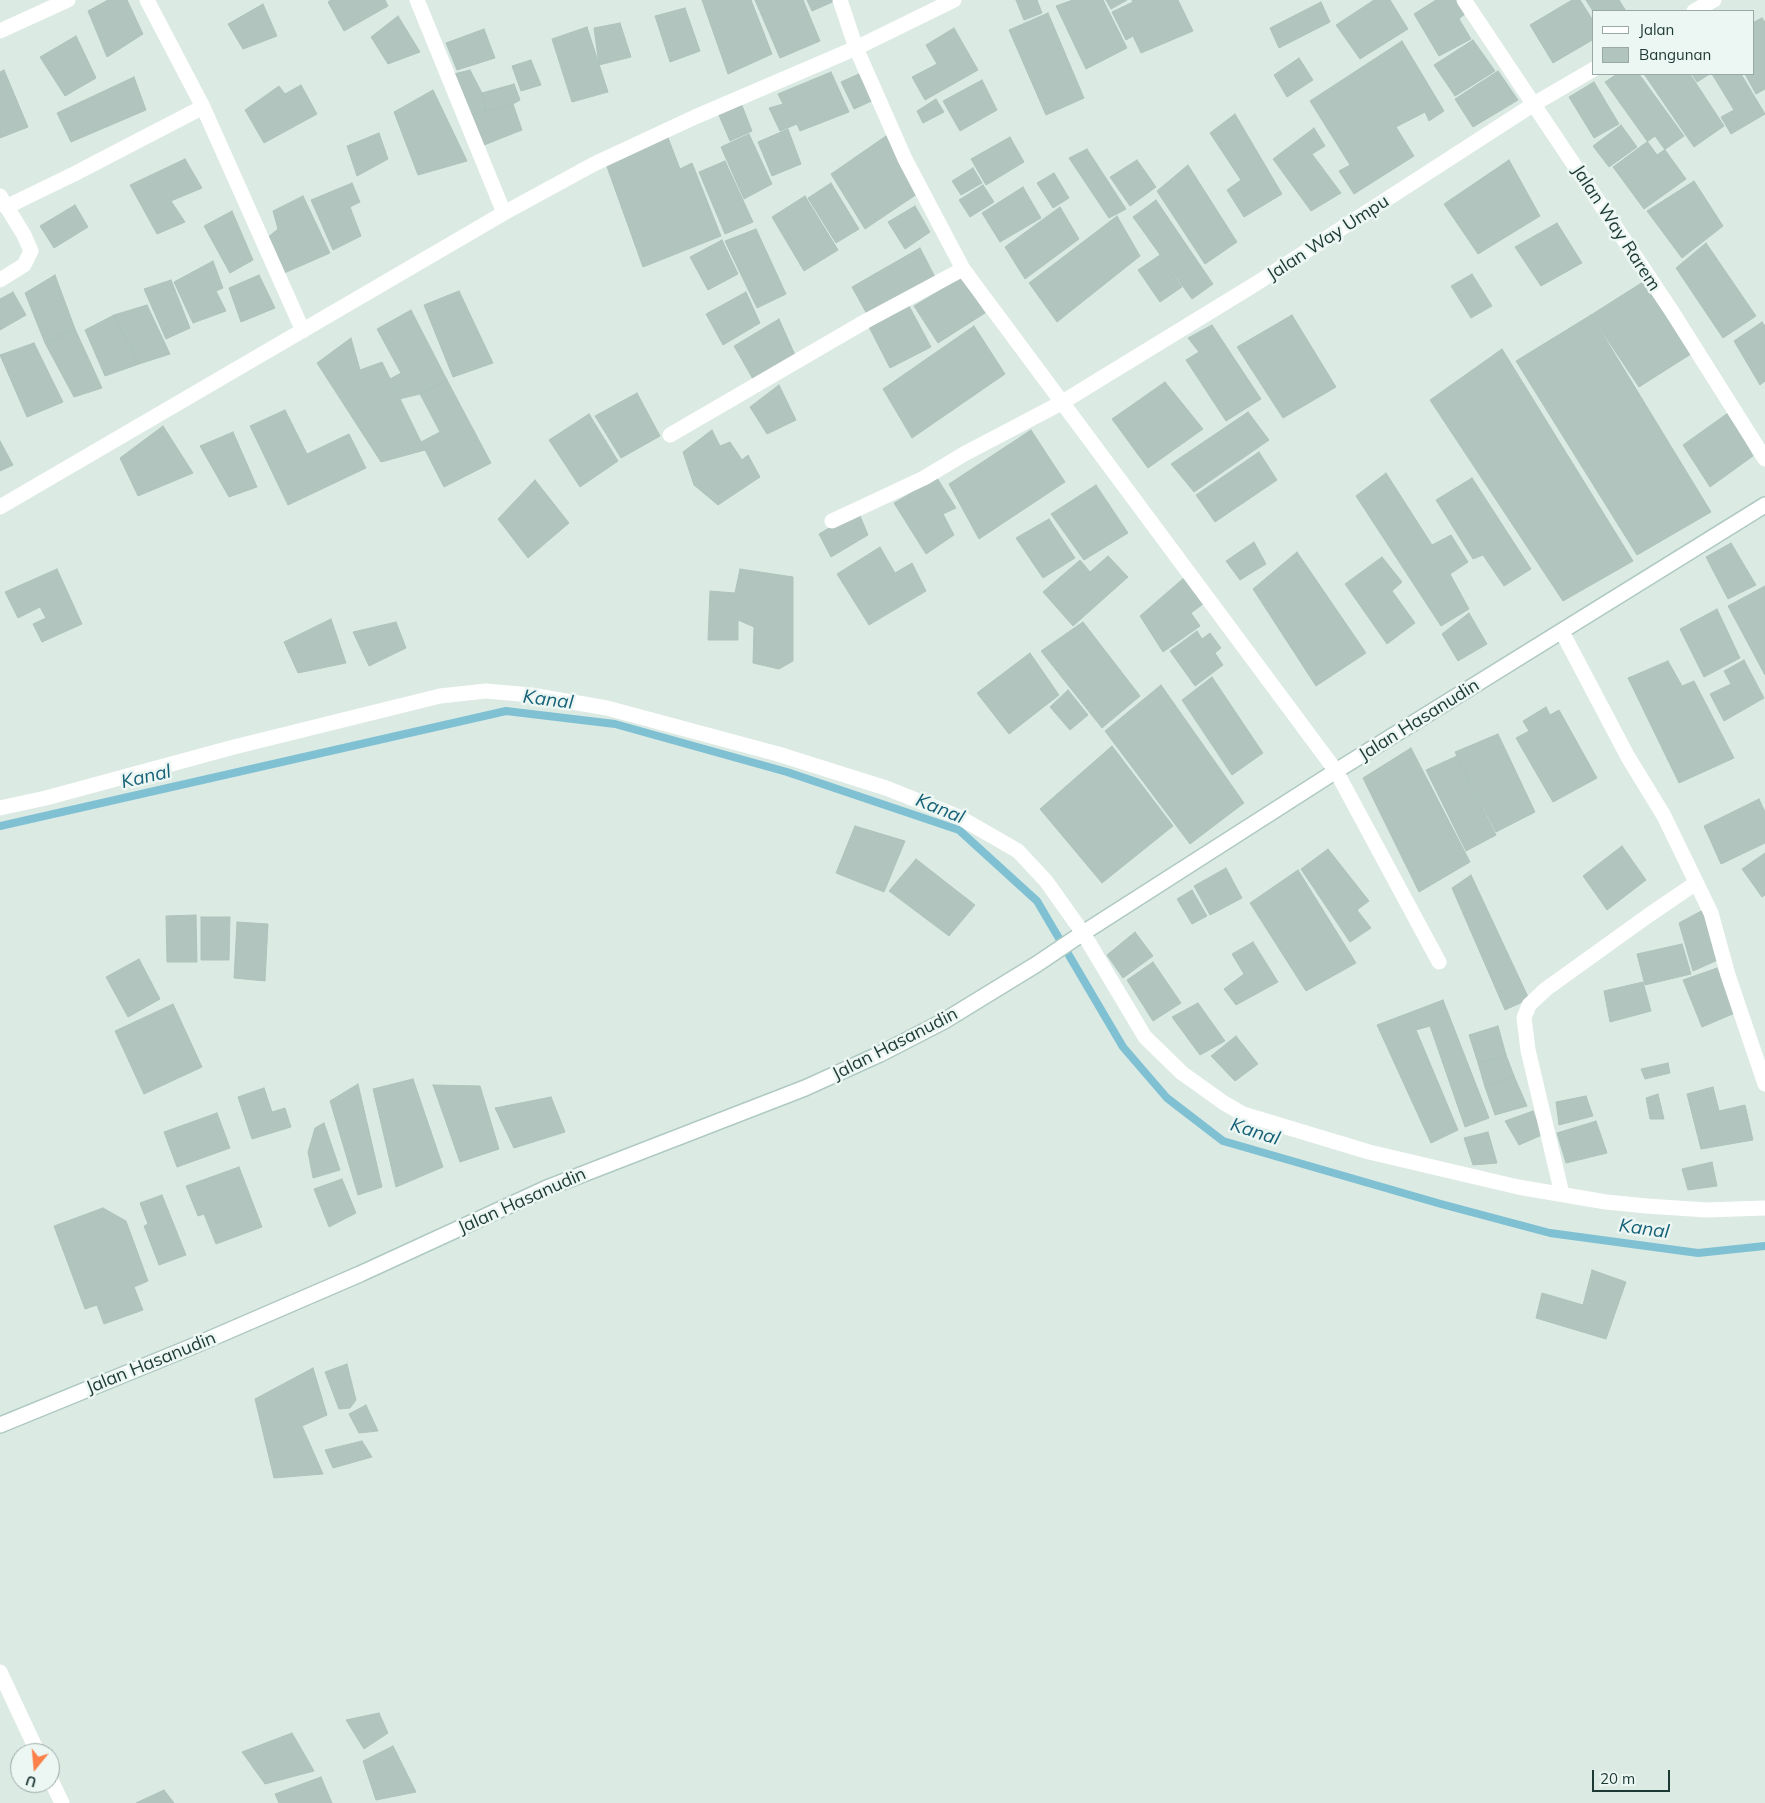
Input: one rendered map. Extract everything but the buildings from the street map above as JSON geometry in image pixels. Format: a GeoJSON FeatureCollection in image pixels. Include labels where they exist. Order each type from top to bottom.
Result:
{"type":"FeatureCollection","features":[{"type":"Feature","properties":{"kind":"street"},"geometry":{"type":"LineString","coordinates":[[0,31],[68,0]]}},
{"type":"Feature","properties":{"kind":"street"},"geometry":{"type":"LineString","coordinates":[[147,0],[203,107],[303,331]]}},
{"type":"Feature","properties":{"kind":"street"},"geometry":{"type":"LineString","coordinates":[[417,0],[504,213]]}},
{"type":"Feature","properties":{"kind":"street"},"geometry":{"type":"LineString","coordinates":[[840,0],[856,48],[906,159],[963,269],[1336,772],[1439,962]]}},
{"type":"Feature","properties":{"kind":"street"},"geometry":{"type":"LineString","coordinates":[[0,507],[504,213],[594,164],[687,120],[856,48],[954,0]]}},
{"type":"Feature","properties":{"kind":"street","name":"Jalan Way Rarem"},"geometry":{"type":"LineString","coordinates":[[1464,0],[1713,375],[1765,459]]}},
{"type":"Feature","properties":{"kind":"street"},"geometry":{"type":"LineString","coordinates":[[1696,10],[1714,0]]}},
{"type":"Feature","properties":{"kind":"street","name":"Jalan Way Umpu"},"geometry":{"type":"LineString","coordinates":[[832,521],[924,478],[964,454],[1061,403],[1313,248],[1534,104],[1592,71]]}},
{"type":"Feature","properties":{"kind":"street"},"geometry":{"type":"LineString","coordinates":[[0,280],[24,265],[31,252],[24,235],[3,201],[74,174],[203,107]]}},
{"type":"Feature","properties":{"kind":"street"},"geometry":{"type":"LineString","coordinates":[[670,435],[866,321],[963,269]]}},
{"type":"Feature","properties":{"kind":"street","name":"Jalan Hasanudin"},"geometry":{"type":"LineString","coordinates":[[0,1425],[200,1343],[351,1278],[547,1188],[804,1088],[880,1054],[944,1021],[1037,964],[1336,772],[1765,505]]}},
{"type":"Feature","properties":{"kind":"street"},"geometry":{"type":"LineString","coordinates":[[1562,632],[1628,757],[1664,816],[1710,913],[1728,974],[1765,1084]]}},
{"type":"Feature","properties":{"kind":"street"},"geometry":{"type":"LineString","coordinates":[[0,808],[46,798],[234,747],[440,696],[486,691],[532,695],[607,708],[778,754],[886,788],[959,818],[1018,851],[1046,881],[1145,1037],[1182,1073],[1224,1103],[1244,1114],[1369,1152],[1518,1187],[1606,1202],[1647,1206],[1706,1210],[1765,1208]]}},
{"type":"Feature","properties":{"kind":"street"},"geometry":{"type":"LineString","coordinates":[[1562,1194],[1528,1050],[1524,1018],[1529,1005],[1546,989],[1696,883]]}},
{"type":"Feature","properties":{"kind":"street"},"geometry":{"type":"LineString","coordinates":[[0,1672],[33,1743]]}},
{"type":"Feature","properties":{"kind":"waterway","name":"Kanal"},"geometry":{"type":"LineString","coordinates":[[0,826],[506,711],[615,724],[787,772],[959,830],[1037,901],[1123,1047],[1167,1098],[1223,1141],[1441,1204],[1550,1233],[1698,1253],[1765,1246]]}}]}
